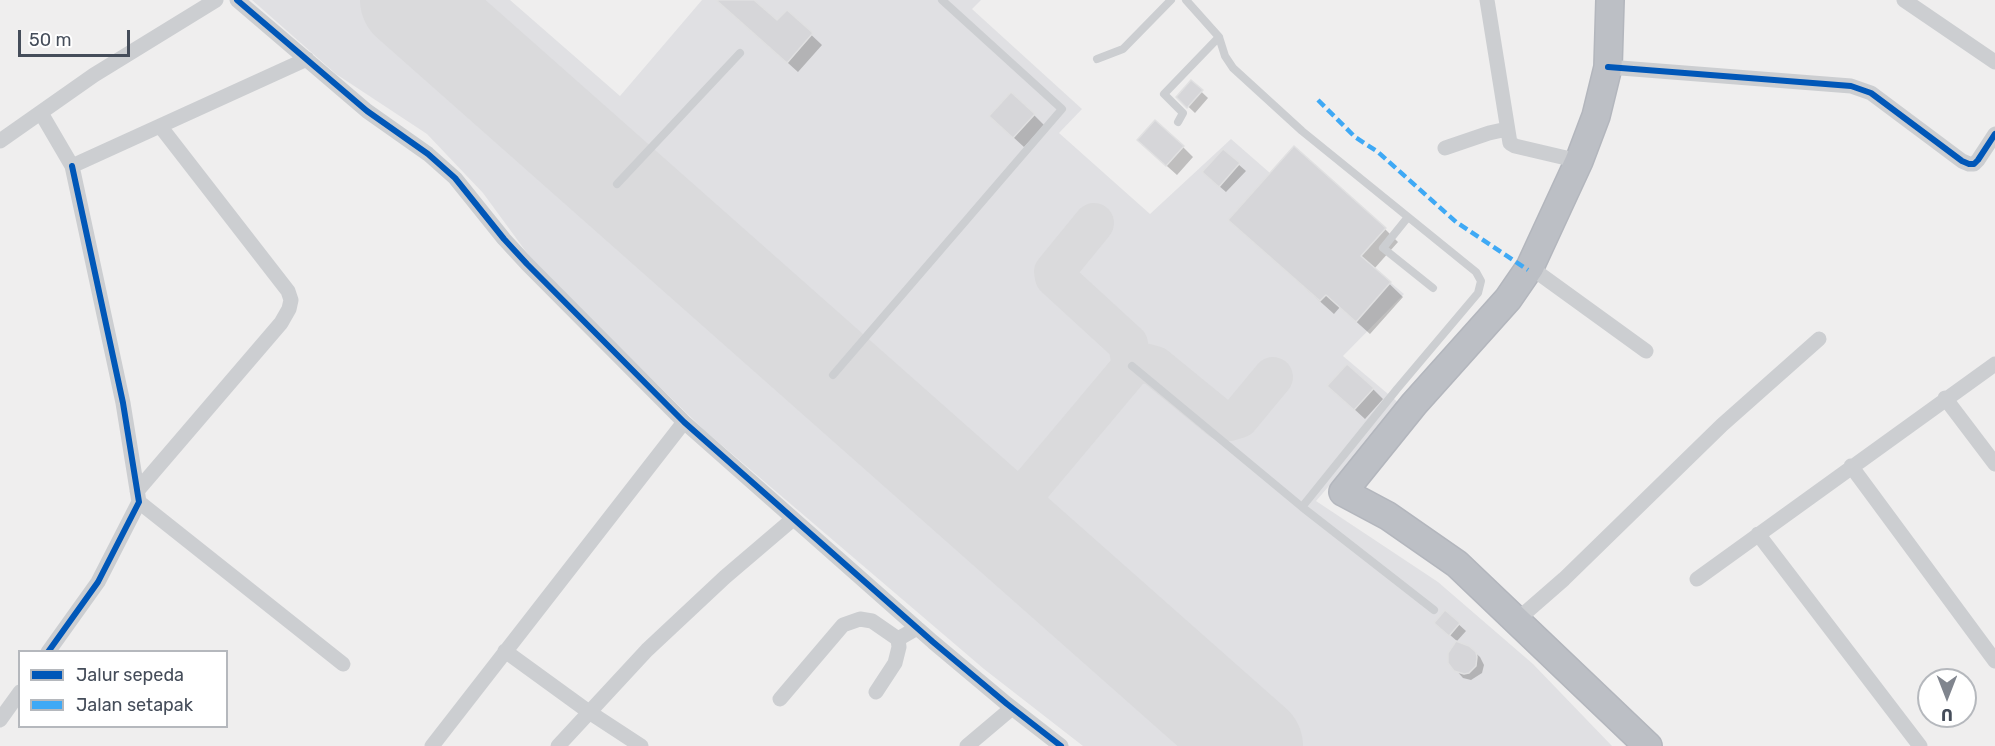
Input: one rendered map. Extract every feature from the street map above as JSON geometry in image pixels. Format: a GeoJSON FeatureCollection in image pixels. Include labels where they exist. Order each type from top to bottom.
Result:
{"type":"FeatureCollection","features":[{"type":"Feature","properties":{"kind":"highway"},"geometry":{"type":"LineString","coordinates":[[1343,492],[1406,397],[1508,299],[1530,267],[1579,161],[1604,91],[1608,66],[1610,0]]}},
{"type":"Feature","properties":{"kind":"highway"},"geometry":{"type":"LineString","coordinates":[[1343,492],[1388,516],[1457,564],[1648,746]]}},
{"type":"Feature","properties":{"kind":"highway"},"geometry":{"type":"LineString","coordinates":[[1343,492],[1348,508],[1448,578],[1624,746]]}},
{"type":"Feature","properties":{"kind":"street"},"geometry":{"type":"LineString","coordinates":[[0,141],[94,75],[216,0]]}},
{"type":"Feature","properties":{"kind":"street"},"geometry":{"type":"LineString","coordinates":[[237,0],[367,111],[428,154],[455,178],[527,264],[684,422],[917,627],[1056,745]]}},
{"type":"Feature","properties":{"kind":"street"},"geometry":{"type":"LineString","coordinates":[[1487,0],[1510,143],[1579,161]]}},
{"type":"Feature","properties":{"kind":"street"},"geometry":{"type":"LineString","coordinates":[[1904,0],[1995,62]]}},
{"type":"Feature","properties":{"kind":"street"},"geometry":{"type":"LineString","coordinates":[[72,166],[307,59]]}},
{"type":"Feature","properties":{"kind":"street"},"geometry":{"type":"LineString","coordinates":[[1608,66],[1851,86],[1871,93],[1969,164],[1974,164],[1978,160],[1995,134]]}},
{"type":"Feature","properties":{"kind":"street"},"geometry":{"type":"LineString","coordinates":[[41,113],[72,166],[123,403],[138,496],[343,664]]}},
{"type":"Feature","properties":{"kind":"street"},"geometry":{"type":"LineString","coordinates":[[49,650],[98,582],[138,496],[281,323],[291,300],[288,291],[160,126]]}},
{"type":"Feature","properties":{"kind":"street"},"geometry":{"type":"LineString","coordinates":[[1445,148],[1507,129]]}},
{"type":"Feature","properties":{"kind":"street"},"geometry":{"type":"LineString","coordinates":[[1530,267],[1646,351]]}},
{"type":"Feature","properties":{"kind":"street"},"geometry":{"type":"LineString","coordinates":[[1517,620],[1564,579],[1722,425],[1818,339]]}},
{"type":"Feature","properties":{"kind":"street"},"geometry":{"type":"LineString","coordinates":[[1697,579],[1995,364]]}},
{"type":"Feature","properties":{"kind":"street"},"geometry":{"type":"LineString","coordinates":[[1945,398],[1995,464]]}},
{"type":"Feature","properties":{"kind":"street"},"geometry":{"type":"LineString","coordinates":[[432,746],[684,422]]}},
{"type":"Feature","properties":{"kind":"street"},"geometry":{"type":"LineString","coordinates":[[1851,466],[1995,661]]}},
{"type":"Feature","properties":{"kind":"street"},"geometry":{"type":"LineString","coordinates":[[558,746],[647,650],[725,577],[794,519]]}},
{"type":"Feature","properties":{"kind":"street"},"geometry":{"type":"LineString","coordinates":[[1758,534],[1920,746]]}},
{"type":"Feature","properties":{"kind":"street"},"geometry":{"type":"LineString","coordinates":[[780,699],[843,625],[860,619],[872,621],[898,639],[899,647],[895,663],[876,692]]}},
{"type":"Feature","properties":{"kind":"street"},"geometry":{"type":"LineString","coordinates":[[898,639],[917,627]]}},
{"type":"Feature","properties":{"kind":"street"},"geometry":{"type":"LineString","coordinates":[[505,651],[589,712],[641,746]]}},
{"type":"Feature","properties":{"kind":"street"},"geometry":{"type":"LineString","coordinates":[[0,720],[18,695]]}},
{"type":"Feature","properties":{"kind":"street"},"geometry":{"type":"LineString","coordinates":[[967,746],[1012,708]]}},
{"type":"Feature","properties":{"kind":"lane"},"geometry":{"type":"LineString","coordinates":[[833,375],[1062,109],[942,0]]}},
{"type":"Feature","properties":{"kind":"lane"},"geometry":{"type":"LineString","coordinates":[[1097,59],[1123,49],[1171,0]]}},
{"type":"Feature","properties":{"kind":"lane"},"geometry":{"type":"LineString","coordinates":[[1186,0],[1220,37],[1225,56],[1233,68],[1302,130],[1476,272],[1481,281],[1478,293],[1406,397],[1372,422],[1302,507]]}},
{"type":"Feature","properties":{"kind":"lane"},"geometry":{"type":"LineString","coordinates":[[1178,122],[1183,112],[1164,94],[1220,37]]}},
{"type":"Feature","properties":{"kind":"lane"},"geometry":{"type":"LineString","coordinates":[[617,184],[740,53]]}},
{"type":"Feature","properties":{"kind":"lane"},"geometry":{"type":"LineString","coordinates":[[1408,217],[1383,248],[1433,288]]}},
{"type":"Feature","properties":{"kind":"lane"},"geometry":{"type":"LineString","coordinates":[[1132,366],[1302,507],[1434,610]]}},
{"type":"Feature","properties":{"kind":"shaded area"},"geometry":{"type":"Polygon","coordinates":[[[252,0],[510,0],[620,96],[702,0],[981,0],[972,9],[1082,109],[1059,133],[1150,214],[1231,139],[1270,173],[1294,146],[1386,228],[1360,257],[1404,294],[1343,356],[1400,404],[1316,501],[1438,582],[1533,664],[1612,746],[1083,746],[984,669],[704,430],[538,268],[483,193],[427,134],[336,74],[252,0]]]}},
{"type":"Feature","properties":{"kind":"building"},"geometry":{"type":"Polygon","coordinates":[[[716,0],[754,0],[777,20],[787,10],[813,33],[787,63],[716,0]]]}},
{"type":"Feature","properties":{"kind":"building"},"geometry":{"type":"Polygon","coordinates":[[[1191,80],[1203,90],[1187,108],[1176,97],[1191,80]]]}},
{"type":"Feature","properties":{"kind":"building"},"geometry":{"type":"Polygon","coordinates":[[[1011,92],[1035,114],[1013,138],[989,116],[1011,92]]]}},
{"type":"Feature","properties":{"kind":"building"},"geometry":{"type":"Polygon","coordinates":[[[1155,120],[1184,146],[1166,166],[1137,140],[1155,120]]]}},
{"type":"Feature","properties":{"kind":"building"},"geometry":{"type":"Polygon","coordinates":[[[1294,146],[1386,228],[1361,256],[1391,282],[1356,322],[1326,295],[1320,301],[1228,220],[1294,146]]]}},
{"type":"Feature","properties":{"kind":"building"},"geometry":{"type":"Polygon","coordinates":[[[1223,149],[1240,163],[1219,187],[1202,172],[1223,149]]]}},
{"type":"Feature","properties":{"kind":"building"},"geometry":{"type":"Polygon","coordinates":[[[1347,364],[1374,388],[1354,410],[1327,386],[1347,364]]]}},
{"type":"Feature","properties":{"kind":"building"},"geometry":{"type":"Polygon","coordinates":[[[1445,610],[1460,623],[1449,636],[1434,623],[1445,610]]]}},
{"type":"Feature","properties":{"kind":"building"},"geometry":{"type":"Polygon","coordinates":[[[1456,641],[1469,646],[1476,652],[1476,666],[1469,673],[1454,671],[1448,663],[1448,653],[1456,641]]]}},
{"type":"Feature","properties":{"kind":"taxiway"},"geometry":{"type":"LineString","coordinates":[[1094,223],[1054,272],[1055,277],[1128,344],[1132,366]]}},
{"type":"Feature","properties":{"kind":"taxiway"},"geometry":{"type":"LineString","coordinates":[[1024,544],[1020,523],[1023,496],[1132,366],[1144,363],[1155,366],[1221,420],[1229,421],[1239,418],[1273,377]]}},
{"type":"Feature","properties":{"kind":"taxiway"},"geometry":{"type":"LineString","coordinates":[[976,501],[1002,502],[1023,496]]}},
{"type":"Feature","properties":{"kind":"runway"},"geometry":{"type":"LineString","coordinates":[[410,0],[1253,746]]}},
{"type":"Feature","properties":{"kind":"marked path"},"geometry":{"type":"LineString","coordinates":[[1318,100],[1355,137],[1378,152],[1456,222],[1528,270]]}},
{"type":"Feature","properties":{"kind":"cycle path"},"geometry":{"type":"LineString","coordinates":[[237,0],[367,111],[428,154],[455,178],[527,264],[684,422],[933,642],[1061,746]]}},
{"type":"Feature","properties":{"kind":"cycle path"},"geometry":{"type":"LineString","coordinates":[[1608,67],[1851,86],[1871,93],[1969,164],[1974,164],[1978,160],[1995,134]]}},
{"type":"Feature","properties":{"kind":"cycle path"},"geometry":{"type":"LineString","coordinates":[[49,650],[98,582],[139,502],[123,403],[72,166]]}}]}
